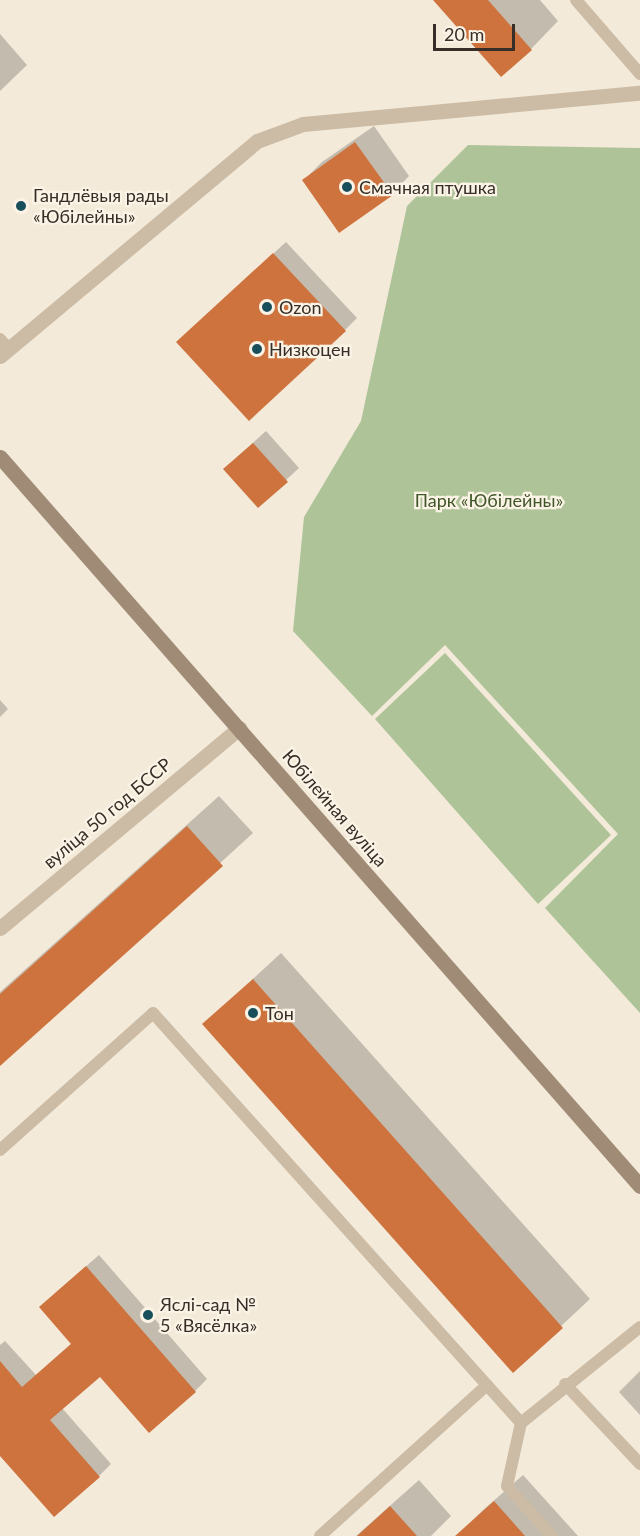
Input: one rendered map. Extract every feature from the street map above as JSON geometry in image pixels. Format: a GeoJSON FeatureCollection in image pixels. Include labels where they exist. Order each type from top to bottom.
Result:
{"type":"FeatureCollection","features":[{"type":"Feature","properties":{"kind":"main road","name":"Юбілейная вуліца"},"geometry":{"type":"LineString","coordinates":[[0,457],[640,1186]]}},
{"type":"Feature","properties":{"kind":"street"},"geometry":{"type":"LineString","coordinates":[[3,347],[257,141],[303,124],[640,93]]}},
{"type":"Feature","properties":{"kind":"street","name":"вуліца 50 год БССР"},"geometry":{"type":"LineString","coordinates":[[0,928],[239,728]]}},
{"type":"Feature","properties":{"kind":"lane"},"geometry":{"type":"LineString","coordinates":[[576,0],[640,74]]}},
{"type":"Feature","properties":{"kind":"lane"},"geometry":{"type":"LineString","coordinates":[[0,1150],[153,1013],[521,1423]]}},
{"type":"Feature","properties":{"kind":"lane"},"geometry":{"type":"LineString","coordinates":[[552,1536],[507,1486],[521,1423],[565,1384],[640,1327]]}},
{"type":"Feature","properties":{"kind":"lane"},"geometry":{"type":"LineString","coordinates":[[565,1384],[640,1464]]}},
{"type":"Feature","properties":{"kind":"lane"},"geometry":{"type":"LineString","coordinates":[[320,1536],[488,1385]]}},
{"type":"Feature","properties":{"kind":"green space","name":"Парк «Юбілейны»"},"geometry":{"type":"Polygon","coordinates":[[[468,145],[640,148],[640,1013],[545,908],[618,834],[445,645],[372,716],[293,631],[304,517],[361,421],[407,206],[468,145]]]}},
{"type":"Feature","properties":{"kind":"green space"},"geometry":{"type":"Polygon","coordinates":[[[445,653],[611,835],[538,904],[375,719],[445,653]]]}},
{"type":"Feature","properties":{"kind":"building"},"geometry":{"type":"Polygon","coordinates":[[[433,0],[488,0],[532,50],[501,77],[433,0]]]}},
{"type":"Feature","properties":{"kind":"building","name":"Смачная птушка"},"geometry":{"type":"Polygon","coordinates":[[[355,142],[393,195],[339,233],[302,180],[355,142]]]}},
{"type":"Feature","properties":{"kind":"building"},"geometry":{"type":"Polygon","coordinates":[[[273,253],[346,331],[249,421],[176,342],[273,253]]]}},
{"type":"Feature","properties":{"kind":"building"},"geometry":{"type":"Polygon","coordinates":[[[253,443],[288,482],[258,508],[223,469],[253,443]]]}},
{"type":"Feature","properties":{"kind":"building"},"geometry":{"type":"Polygon","coordinates":[[[187,826],[223,866],[0,1066],[0,994],[187,826]]]}},
{"type":"Feature","properties":{"kind":"building"},"geometry":{"type":"Polygon","coordinates":[[[253,979],[563,1328],[513,1373],[202,1024],[253,979]]]}},
{"type":"Feature","properties":{"kind":"building"},"geometry":{"type":"Polygon","coordinates":[[[86,1266],[196,1392],[149,1433],[100,1377],[50,1420],[100,1477],[54,1517],[0,1456],[0,1361],[22,1387],[71,1344],[39,1307],[86,1266]]]}},
{"type":"Feature","properties":{"kind":"building"},"geometry":{"type":"Polygon","coordinates":[[[494,1501],[525,1536],[455,1536],[494,1501]]]}},
{"type":"Feature","properties":{"kind":"building"},"geometry":{"type":"Polygon","coordinates":[[[390,1506],[417,1536],[357,1536],[390,1506]]]}},
{"type":"Feature","properties":{"kind":"place","name":"Смачная птушка"},"geometry":{"type":"Point","coordinates":[347,187]}},
{"type":"Feature","properties":{"kind":"place","name":"Гандлёвыя рады «Юбілейны»"},"geometry":{"type":"Point","coordinates":[21,206]}},
{"type":"Feature","properties":{"kind":"place","name":"Ozon"},"geometry":{"type":"Point","coordinates":[267,307]}},
{"type":"Feature","properties":{"kind":"place","name":"Низкоцен"},"geometry":{"type":"Point","coordinates":[257,349]}},
{"type":"Feature","properties":{"kind":"place","name":"Тон"},"geometry":{"type":"Point","coordinates":[253,1013]}},
{"type":"Feature","properties":{"kind":"place","name":"Яслі-сад № 5 «Вясёлка»"},"geometry":{"type":"Point","coordinates":[148,1315]}}]}
